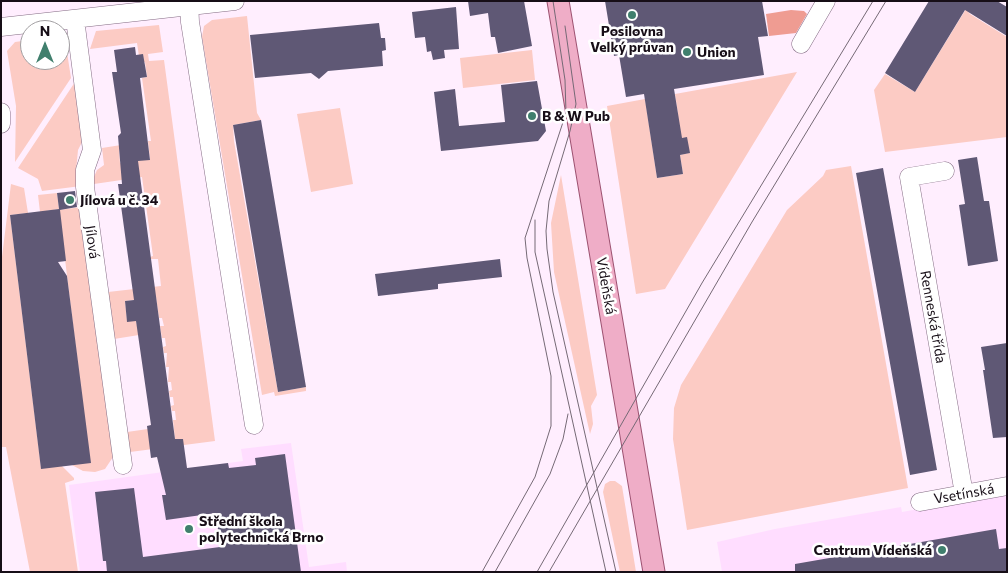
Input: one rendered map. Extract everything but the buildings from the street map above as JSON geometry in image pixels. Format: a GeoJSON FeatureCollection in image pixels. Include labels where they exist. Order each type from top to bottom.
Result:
{"type":"FeatureCollection","features":[{"type":"Feature","properties":{"kind":"main road","name":"Vídeňská"},"geometry":{"type":"LineString","coordinates":[[558,1],[654,572]]}},
{"type":"Feature","properties":{"kind":"street"},"geometry":{"type":"LineString","coordinates":[[1,27],[189,3],[235,1]]}},
{"type":"Feature","properties":{"kind":"street"},"geometry":{"type":"LineString","coordinates":[[802,44],[826,1]]}},
{"type":"Feature","properties":{"kind":"street"},"geometry":{"type":"LineString","coordinates":[[189,3],[254,425]]}},
{"type":"Feature","properties":{"kind":"street","name":"Jílová"},"geometry":{"type":"LineString","coordinates":[[74,19],[92,150],[85,170],[84,187],[123,465]]}},
{"type":"Feature","properties":{"kind":"street"},"geometry":{"type":"LineString","coordinates":[[1,112],[1,124]]}},
{"type":"Feature","properties":{"kind":"street","name":"Renneská třída"},"geometry":{"type":"LineString","coordinates":[[945,171],[909,177],[964,494]]}},
{"type":"Feature","properties":{"kind":"street","name":"Vsetínská"},"geometry":{"type":"LineString","coordinates":[[920,502],[1007,486]]}},
{"type":"Feature","properties":{"kind":"shaded area"},"geometry":{"type":"Polygon","coordinates":[[[966,9],[970,14],[1007,37],[1007,137],[885,152],[874,90],[885,74],[915,92],[966,9]]]}},
{"type":"Feature","properties":{"kind":"shaded area"},"geometry":{"type":"Polygon","coordinates":[[[791,10],[804,11],[807,14],[796,33],[769,36],[766,14],[791,10]]]}},
{"type":"Feature","properties":{"kind":"shaded area"},"geometry":{"type":"Polygon","coordinates":[[[247,16],[257,113],[261,120],[233,125],[234,141],[278,392],[306,387],[306,391],[275,396],[274,392],[262,395],[202,37],[204,26],[212,20],[247,16]]]}},
{"type":"Feature","properties":{"kind":"shaded area"},"geometry":{"type":"Polygon","coordinates":[[[159,25],[163,52],[148,54],[149,61],[164,60],[215,441],[130,452],[127,432],[148,429],[175,439],[173,420],[176,420],[175,411],[172,411],[171,406],[174,405],[173,397],[170,397],[169,391],[172,390],[171,382],[168,382],[169,367],[166,367],[167,353],[164,353],[163,347],[166,346],[165,338],[162,338],[160,326],[164,326],[162,318],[159,318],[156,297],[125,301],[127,321],[136,321],[139,335],[114,339],[108,292],[161,286],[158,259],[150,259],[153,256],[142,177],[94,184],[93,179],[97,170],[104,165],[102,148],[121,145],[122,149],[119,150],[120,163],[150,159],[148,141],[151,141],[142,78],[147,77],[145,62],[140,63],[137,43],[90,49],[96,31],[159,25]]]}},
{"type":"Feature","properties":{"kind":"shaded area"},"geometry":{"type":"Polygon","coordinates":[[[20,41],[20,70],[70,70],[71,78],[15,162],[16,106],[7,51],[15,42],[20,41]]]}},
{"type":"Feature","properties":{"kind":"shaded area"},"geometry":{"type":"Polygon","coordinates":[[[532,50],[535,80],[463,88],[460,58],[532,50]]]}},
{"type":"Feature","properties":{"kind":"shaded area"},"geometry":{"type":"Polygon","coordinates":[[[797,72],[665,289],[636,294],[607,106],[645,99],[657,178],[683,174],[680,155],[689,153],[677,139],[678,114],[675,94],[797,72]]]}},
{"type":"Feature","properties":{"kind":"shaded area"},"geometry":{"type":"Polygon","coordinates":[[[77,79],[83,140],[78,150],[76,171],[81,186],[42,191],[38,179],[18,168],[77,79]]]}},
{"type":"Feature","properties":{"kind":"shaded area"},"geometry":{"type":"Polygon","coordinates":[[[340,108],[353,184],[311,192],[297,114],[340,108]]]}},
{"type":"Feature","properties":{"kind":"shaded area"},"geometry":{"type":"Polygon","coordinates":[[[851,166],[908,488],[687,530],[673,439],[674,408],[681,385],[787,210],[823,176],[826,170],[851,166]]]}},
{"type":"Feature","properties":{"kind":"shaded area"},"geometry":{"type":"Polygon","coordinates":[[[561,175],[597,395],[591,406],[593,424],[590,434],[554,272],[551,223],[561,175]]]}},
{"type":"Feature","properties":{"kind":"shaded area"},"geometry":{"type":"Polygon","coordinates":[[[11,184],[24,188],[28,213],[10,215],[41,468],[62,466],[74,478],[74,480],[65,483],[78,572],[30,572],[6,447],[1,447],[1,265],[11,184]]]}},
{"type":"Feature","properties":{"kind":"shaded area"},"geometry":{"type":"Polygon","coordinates":[[[57,193],[59,209],[40,212],[38,195],[57,193]]]}},
{"type":"Feature","properties":{"kind":"shaded area"},"geometry":{"type":"Polygon","coordinates":[[[81,207],[113,457],[105,469],[95,472],[83,471],[72,465],[89,456],[59,210],[81,207]]]}},
{"type":"Feature","properties":{"kind":"shaded area","name":"Střední škola polytechnická Brno"},"geometry":{"type":"Polygon","coordinates":[[[291,443],[309,567],[346,562],[347,572],[80,572],[69,485],[243,461],[241,449],[291,443]]]}},
{"type":"Feature","properties":{"kind":"shaded area"},"geometry":{"type":"Polygon","coordinates":[[[615,481],[622,486],[636,572],[620,572],[603,492],[605,484],[615,481]]]}},
{"type":"Feature","properties":{"kind":"shaded area"},"geometry":{"type":"Polygon","coordinates":[[[1007,493],[1007,572],[722,572],[717,542],[775,529],[901,507],[902,512],[1007,493]]]}},
{"type":"Feature","properties":{"kind":"tram line"},"geometry":{"type":"LineString","coordinates":[[482,572],[535,477],[551,426],[551,376],[527,258],[525,238],[566,113],[565,80],[553,1]]}},
{"type":"Feature","properties":{"kind":"tram line"},"geometry":{"type":"LineString","coordinates":[[537,572],[702,283],[873,1]]}},
{"type":"Feature","properties":{"kind":"tram line"},"geometry":{"type":"LineString","coordinates":[[549,572],[752,222],[886,1]]}},
{"type":"Feature","properties":{"kind":"tram line"},"geometry":{"type":"LineString","coordinates":[[565,26],[576,104],[549,201],[546,231],[547,249],[553,292],[616,572]]}},
{"type":"Feature","properties":{"kind":"tram line"},"geometry":{"type":"LineString","coordinates":[[535,220],[535,252],[606,572]]}},
{"type":"Feature","properties":{"kind":"tram line"},"geometry":{"type":"LineString","coordinates":[[495,572],[550,474],[563,439],[568,414]]}},
{"type":"Feature","properties":{"kind":"place","name":"Posilovna Velký průvan"},"geometry":{"type":"Point","coordinates":[632,15]}},
{"type":"Feature","properties":{"kind":"place","name":"Union"},"geometry":{"type":"Point","coordinates":[687,52]}},
{"type":"Feature","properties":{"kind":"place","name":"B & W Pub"},"geometry":{"type":"Point","coordinates":[532,116]}},
{"type":"Feature","properties":{"kind":"place","name":"Jílová u č. 34"},"geometry":{"type":"Point","coordinates":[70,200]}},
{"type":"Feature","properties":{"kind":"place","name":"Střední škola polytechnická Brno"},"geometry":{"type":"Point","coordinates":[189,529]}},
{"type":"Feature","properties":{"kind":"place","name":"Centrum Vídeňská"},"geometry":{"type":"Point","coordinates":[942,550]}}]}
